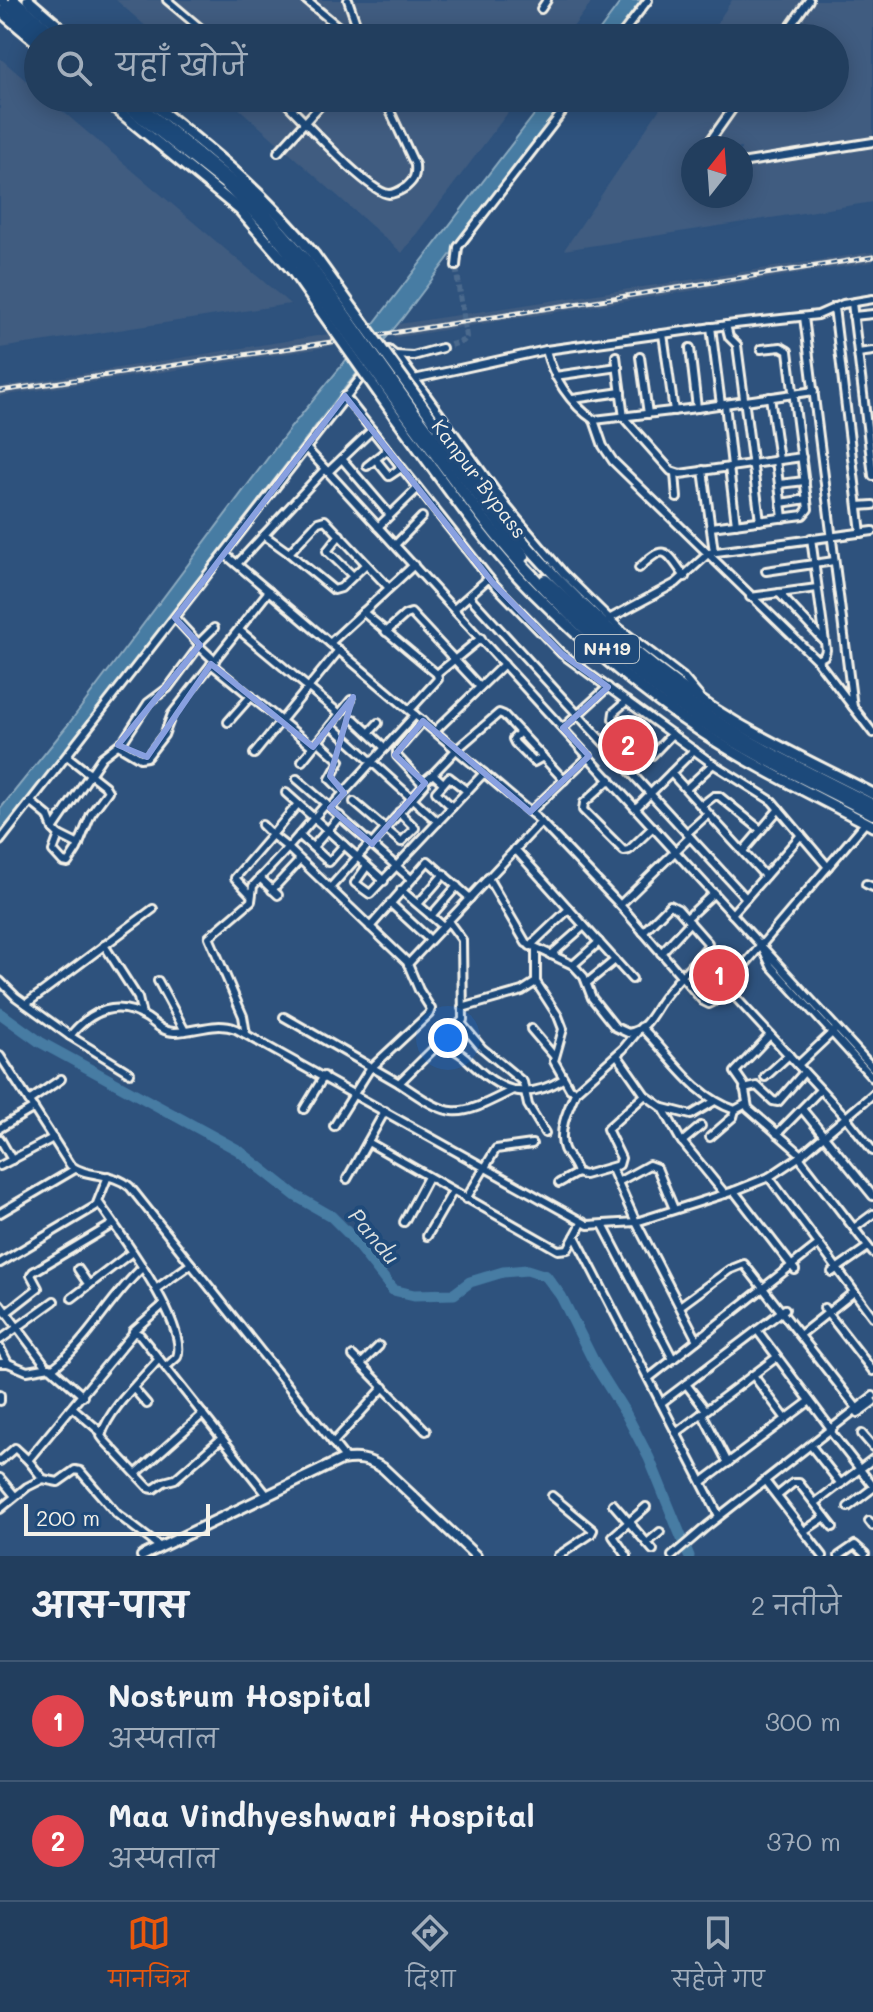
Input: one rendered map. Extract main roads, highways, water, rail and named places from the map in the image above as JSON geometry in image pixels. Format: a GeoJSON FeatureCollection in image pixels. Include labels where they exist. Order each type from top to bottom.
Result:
{"type":"FeatureCollection","features":[{"type":"Feature","properties":{"kind":"highway"},"geometry":{"type":"LineString","coordinates":[[1,0],[29,24]]}},
{"type":"Feature","properties":{"kind":"highway"},"geometry":{"type":"LineString","coordinates":[[14,0],[42,24]]}},
{"type":"Feature","properties":{"kind":"highway","name":"Kanpur Bypass"},"geometry":{"type":"LineString","coordinates":[[135,112],[223,182],[303,263],[501,540],[595,639],[704,723],[871,820]]}},
{"type":"Feature","properties":{"kind":"highway","name":"Kanpur Bypass"},"geometry":{"type":"LineString","coordinates":[[148,112],[252,198],[509,538],[544,579],[654,677],[711,717],[748,740],[873,805]]}},
{"type":"Feature","properties":{"kind":"main road"},"geometry":{"type":"LineString","coordinates":[[28,0],[56,24]]}},
{"type":"Feature","properties":{"kind":"main road"},"geometry":{"type":"LineString","coordinates":[[0,11],[24,31]]}},
{"type":"Feature","properties":{"kind":"main road"},"geometry":{"type":"LineString","coordinates":[[120,112],[303,263],[516,531],[589,609],[655,665],[737,723],[873,794]]}},
{"type":"Feature","properties":{"kind":"main road"},"geometry":{"type":"LineString","coordinates":[[163,112],[224,161],[286,219],[303,263],[395,416],[494,548],[533,592],[635,683],[725,746],[871,820]]}},
{"type":"Feature","properties":{"kind":"waterway","name":"Pandu"},"geometry":{"type":"LineString","coordinates":[[0,1013],[40,1042],[238,1150],[296,1196],[331,1216],[393,1290],[414,1295],[454,1294],[470,1282],[503,1272],[527,1270],[546,1276],[561,1296],[596,1366],[649,1458],[689,1556]]}},
{"type":"Feature","properties":{"kind":"tunnel"},"geometry":{"type":"LineString","coordinates":[[442,348],[466,337],[456,266]]}},
{"type":"Feature","properties":{"kind":"railway"},"geometry":{"type":"LineString","coordinates":[[0,391],[873,257]]}},
{"type":"Feature","properties":{"kind":"place","name":"Maa Vindhyeshwari Hospital"},"geometry":{"type":"Point","coordinates":[628,745]}},
{"type":"Feature","properties":{"kind":"place","name":"Nostrum Hospital"},"geometry":{"type":"Point","coordinates":[719,975]}}]}
